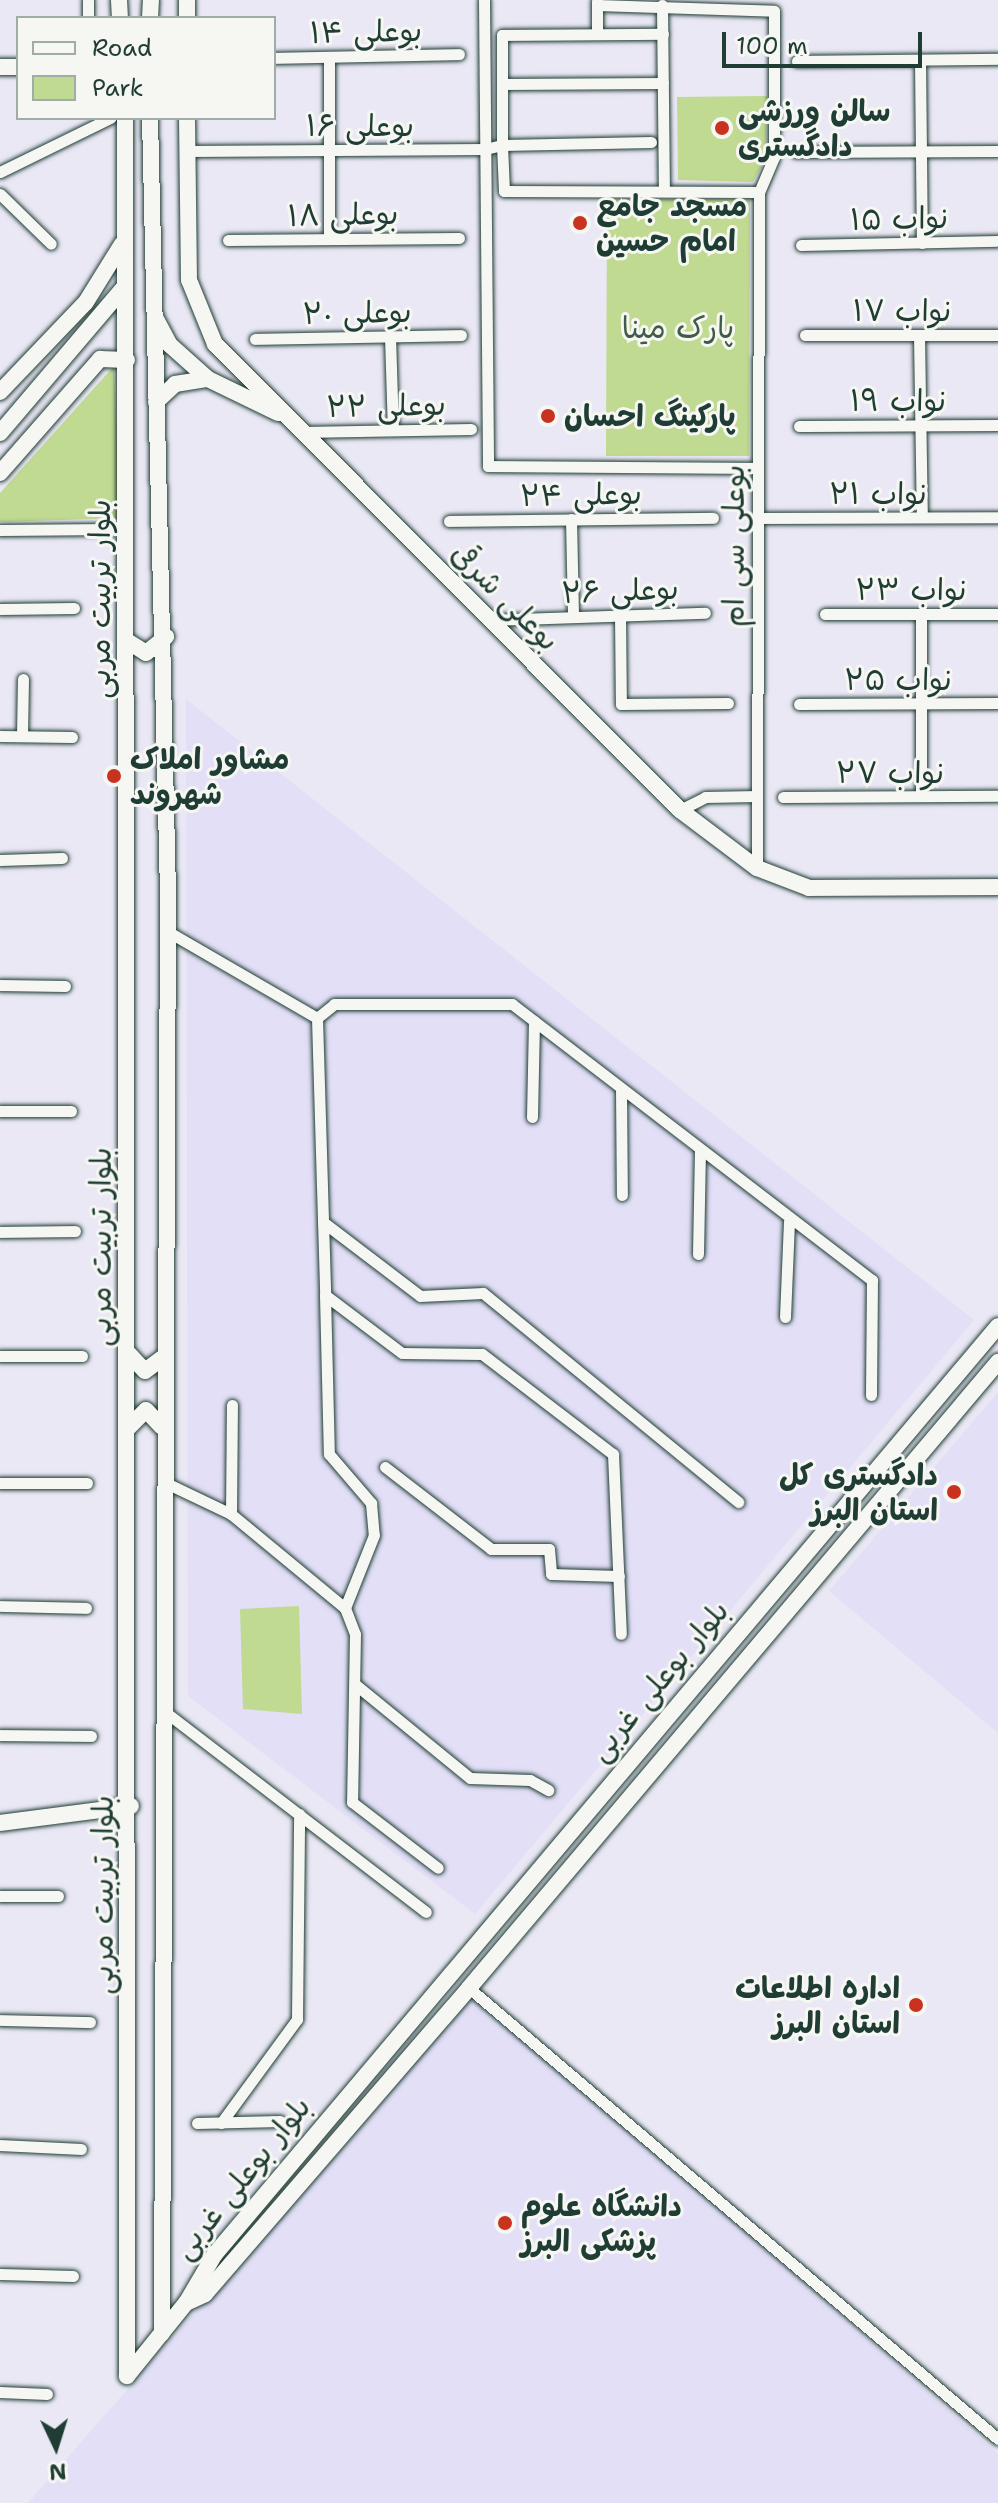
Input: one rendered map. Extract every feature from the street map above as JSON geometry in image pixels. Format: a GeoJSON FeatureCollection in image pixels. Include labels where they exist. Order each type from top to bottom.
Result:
{"type":"FeatureCollection","features":[{"type":"Feature","properties":{"kind":"main road","name":"بلوار تربیت مربی"},"geometry":{"type":"LineString","coordinates":[[125,120],[131,1806],[127,2376],[162,2333],[166,637],[153,312],[150,120]]}},
{"type":"Feature","properties":{"kind":"main road","name":"بوعلی شرقی"},"geometry":{"type":"LineString","coordinates":[[187,120],[189,280],[197,312],[215,344],[680,810],[757,868],[809,888],[998,887]]}},
{"type":"Feature","properties":{"kind":"main road"},"geometry":{"type":"LineString","coordinates":[[1,390],[86,302],[124,239]]}},
{"type":"Feature","properties":{"kind":"main road"},"geometry":{"type":"LineString","coordinates":[[0,433],[125,286]]}},
{"type":"Feature","properties":{"kind":"main road"},"geometry":{"type":"LineString","coordinates":[[153,312],[170,345],[208,379],[284,416]]}},
{"type":"Feature","properties":{"kind":"main road"},"geometry":{"type":"LineString","coordinates":[[0,473],[100,359],[119,332],[116,323],[96,321]]}},
{"type":"Feature","properties":{"kind":"main road"},"geometry":{"type":"LineString","coordinates":[[100,359],[127,360]]}},
{"type":"Feature","properties":{"kind":"main road"},"geometry":{"type":"LineString","coordinates":[[156,402],[175,384],[208,379]]}},
{"type":"Feature","properties":{"kind":"main road"},"geometry":{"type":"LineString","coordinates":[[127,641],[146,653],[166,637]]}},
{"type":"Feature","properties":{"kind":"main road","name":"بلوار بوعلی غربی"},"geometry":{"type":"LineString","coordinates":[[186,2303],[215,2254],[998,1326]]}},
{"type":"Feature","properties":{"kind":"main road"},"geometry":{"type":"LineString","coordinates":[[129,1354],[145,1371],[162,1358]]}},
{"type":"Feature","properties":{"kind":"main road","name":"بلوار بوعلی غربی"},"geometry":{"type":"LineString","coordinates":[[186,2303],[205,2294],[469,1988],[896,1479],[997,1364]]}},
{"type":"Feature","properties":{"kind":"main road"},"geometry":{"type":"LineString","coordinates":[[128,1428],[146,1410],[163,1428]]}},
{"type":"Feature","properties":{"kind":"main road"},"geometry":{"type":"LineString","coordinates":[[879,1466],[896,1479]]}},
{"type":"Feature","properties":{"kind":"main road"},"geometry":{"type":"LineString","coordinates":[[700,1677],[718,1692]]}},
{"type":"Feature","properties":{"kind":"main road"},"geometry":{"type":"LineString","coordinates":[[1,1822],[131,1806]]}},
{"type":"Feature","properties":{"kind":"main road"},"geometry":{"type":"LineString","coordinates":[[131,2003],[162,2002]]}},
{"type":"Feature","properties":{"kind":"main road"},"geometry":{"type":"LineString","coordinates":[[162,2333],[186,2303]]}},
{"type":"Feature","properties":{"kind":"street"},"geometry":{"type":"LineString","coordinates":[[484,0],[488,466],[758,468]]}},
{"type":"Feature","properties":{"kind":"street"},"geometry":{"type":"LineString","coordinates":[[597,34],[597,2],[662,5],[752,2]]}},
{"type":"Feature","properties":{"kind":"street","name":"بوعلی سی ام"},"geometry":{"type":"LineString","coordinates":[[752,2],[774,11],[774,157],[759,192],[757,868]]}},
{"type":"Feature","properties":{"kind":"street"},"geometry":{"type":"LineString","coordinates":[[662,5],[664,190]]}},
{"type":"Feature","properties":{"kind":"street"},"geometry":{"type":"LineString","coordinates":[[663,34],[502,35],[504,191],[759,192]]}},
{"type":"Feature","properties":{"kind":"street","name":"بوعلی ۱۴"},"geometry":{"type":"LineString","coordinates":[[276,58],[459,54]]}},
{"type":"Feature","properties":{"kind":"street"},"geometry":{"type":"LineString","coordinates":[[329,57],[329,239]]}},
{"type":"Feature","properties":{"kind":"street"},"geometry":{"type":"LineString","coordinates":[[797,61],[998,59]]}},
{"type":"Feature","properties":{"kind":"street"},"geometry":{"type":"LineString","coordinates":[[920,60],[922,243]]}},
{"type":"Feature","properties":{"kind":"street"},"geometry":{"type":"LineString","coordinates":[[502,84],[663,83]]}},
{"type":"Feature","properties":{"kind":"street"},"geometry":{"type":"LineString","coordinates":[[0,172],[106,120]]}},
{"type":"Feature","properties":{"kind":"street","name":"بوعلی ۱۶"},"geometry":{"type":"LineString","coordinates":[[188,151],[485,149],[502,145],[651,142]]}},
{"type":"Feature","properties":{"kind":"street"},"geometry":{"type":"LineString","coordinates":[[796,152],[998,151]]}},
{"type":"Feature","properties":{"kind":"street"},"geometry":{"type":"LineString","coordinates":[[0,194],[51,244]]}},
{"type":"Feature","properties":{"kind":"street","name":"بوعلی ۱۸"},"geometry":{"type":"LineString","coordinates":[[228,240],[459,238]]}},
{"type":"Feature","properties":{"kind":"street","name":"نواب ۱۵"},"geometry":{"type":"LineString","coordinates":[[801,245],[998,241]]}},
{"type":"Feature","properties":{"kind":"street","name":"بوعلی ۲۰"},"geometry":{"type":"LineString","coordinates":[[255,339],[461,335]]}},
{"type":"Feature","properties":{"kind":"street","name":"نواب ۱۷"},"geometry":{"type":"LineString","coordinates":[[805,335],[998,335]]}},
{"type":"Feature","properties":{"kind":"street"},"geometry":{"type":"LineString","coordinates":[[919,335],[922,517]]}},
{"type":"Feature","properties":{"kind":"street"},"geometry":{"type":"LineString","coordinates":[[390,336],[393,430]]}},
{"type":"Feature","properties":{"kind":"street","name":"نواب ۱۹"},"geometry":{"type":"LineString","coordinates":[[799,426],[998,425]]}},
{"type":"Feature","properties":{"kind":"street","name":"بوعلی ۲۲"},"geometry":{"type":"LineString","coordinates":[[302,432],[471,429]]}},
{"type":"Feature","properties":{"kind":"street","name":"نواب ۲۱"},"geometry":{"type":"LineString","coordinates":[[758,518],[998,517]]}},
{"type":"Feature","properties":{"kind":"street","name":"بوعلی ۲۴"},"geometry":{"type":"LineString","coordinates":[[449,521],[713,518]]}},
{"type":"Feature","properties":{"kind":"street"},"geometry":{"type":"LineString","coordinates":[[571,519],[573,616]]}},
{"type":"Feature","properties":{"kind":"street"},"geometry":{"type":"LineString","coordinates":[[0,530],[111,529]]}},
{"type":"Feature","properties":{"kind":"street"},"geometry":{"type":"LineString","coordinates":[[0,609],[74,608]]}},
{"type":"Feature","properties":{"kind":"street","name":"بوعلی ۲۶"},"geometry":{"type":"LineString","coordinates":[[488,620],[705,613]]}},
{"type":"Feature","properties":{"kind":"street","name":"نواب ۲۳"},"geometry":{"type":"LineString","coordinates":[[825,614],[998,614]]}},
{"type":"Feature","properties":{"kind":"street"},"geometry":{"type":"LineString","coordinates":[[921,614],[921,796]]}},
{"type":"Feature","properties":{"kind":"street"},"geometry":{"type":"LineString","coordinates":[[620,615],[621,704],[728,703]]}},
{"type":"Feature","properties":{"kind":"street"},"geometry":{"type":"LineString","coordinates":[[22,736],[23,679]]}},
{"type":"Feature","properties":{"kind":"street","name":"نواب ۲۵"},"geometry":{"type":"LineString","coordinates":[[799,704],[998,703]]}},
{"type":"Feature","properties":{"kind":"street"},"geometry":{"type":"LineString","coordinates":[[0,736],[72,737]]}},
{"type":"Feature","properties":{"kind":"street"},"geometry":{"type":"LineString","coordinates":[[680,810],[705,797],[757,796]]}},
{"type":"Feature","properties":{"kind":"street","name":"نواب ۲۷"},"geometry":{"type":"LineString","coordinates":[[783,797],[998,796]]}},
{"type":"Feature","properties":{"kind":"street"},"geometry":{"type":"LineString","coordinates":[[0,860],[62,858]]}},
{"type":"Feature","properties":{"kind":"street"},"geometry":{"type":"LineString","coordinates":[[167,931],[317,1018]]}},
{"type":"Feature","properties":{"kind":"street"},"geometry":{"type":"LineString","coordinates":[[0,985],[65,986]]}},
{"type":"Feature","properties":{"kind":"street"},"geometry":{"type":"LineString","coordinates":[[317,1018],[334,1004],[512,1004],[789,1221],[872,1280],[871,1395]]}},
{"type":"Feature","properties":{"kind":"street"},"geometry":{"type":"LineString","coordinates":[[317,1018],[329,1454],[371,1503],[374,1535],[345,1608]]}},
{"type":"Feature","properties":{"kind":"street"},"geometry":{"type":"LineString","coordinates":[[532,1117],[534,1021]]}},
{"type":"Feature","properties":{"kind":"street"},"geometry":{"type":"LineString","coordinates":[[621,1090],[622,1195]]}},
{"type":"Feature","properties":{"kind":"street"},"geometry":{"type":"LineString","coordinates":[[0,1111],[71,1111]]}},
{"type":"Feature","properties":{"kind":"street"},"geometry":{"type":"LineString","coordinates":[[698,1254],[700,1151]]}},
{"type":"Feature","properties":{"kind":"street"},"geometry":{"type":"LineString","coordinates":[[785,1317],[789,1221]]}},
{"type":"Feature","properties":{"kind":"street"},"geometry":{"type":"LineString","coordinates":[[323,1222],[420,1296],[483,1293],[738,1502]]}},
{"type":"Feature","properties":{"kind":"street"},"geometry":{"type":"LineString","coordinates":[[0,1232],[75,1231]]}},
{"type":"Feature","properties":{"kind":"street"},"geometry":{"type":"LineString","coordinates":[[325,1295],[402,1353],[482,1354],[613,1454],[621,1634]]}},
{"type":"Feature","properties":{"kind":"street"},"geometry":{"type":"LineString","coordinates":[[0,1356],[82,1356]]}},
{"type":"Feature","properties":{"kind":"street"},"geometry":{"type":"LineString","coordinates":[[231,1514],[232,1405]]}},
{"type":"Feature","properties":{"kind":"street"},"geometry":{"type":"LineString","coordinates":[[385,1467],[491,1549],[549,1549],[551,1574],[619,1576]]}},
{"type":"Feature","properties":{"kind":"street"},"geometry":{"type":"LineString","coordinates":[[164,1482],[231,1514],[345,1608],[355,1634],[352,1802],[438,1868]]}},
{"type":"Feature","properties":{"kind":"street"},"geometry":{"type":"LineString","coordinates":[[0,1483],[87,1483]]}},
{"type":"Feature","properties":{"kind":"street"},"geometry":{"type":"LineString","coordinates":[[0,1606],[86,1608]]}},
{"type":"Feature","properties":{"kind":"street"},"geometry":{"type":"LineString","coordinates":[[356,1685],[470,1778],[530,1780],[548,1790]]}},
{"type":"Feature","properties":{"kind":"street"},"geometry":{"type":"LineString","coordinates":[[164,1711],[426,1912]]}},
{"type":"Feature","properties":{"kind":"street"},"geometry":{"type":"LineString","coordinates":[[0,1735],[91,1736]]}},
{"type":"Feature","properties":{"kind":"street"},"geometry":{"type":"LineString","coordinates":[[221,2123],[297,2019],[299,1814]]}},
{"type":"Feature","properties":{"kind":"street"},"geometry":{"type":"LineString","coordinates":[[0,1896],[58,1896]]}},
{"type":"Feature","properties":{"kind":"street"},"geometry":{"type":"LineString","coordinates":[[469,1988],[998,2439]]}},
{"type":"Feature","properties":{"kind":"street"},"geometry":{"type":"LineString","coordinates":[[0,2020],[90,2022]]}},
{"type":"Feature","properties":{"kind":"street"},"geometry":{"type":"LineString","coordinates":[[197,2123],[280,2121]]}},
{"type":"Feature","properties":{"kind":"street"},"geometry":{"type":"LineString","coordinates":[[0,2145],[81,2149]]}},
{"type":"Feature","properties":{"kind":"street"},"geometry":{"type":"LineString","coordinates":[[0,2274],[73,2276]]}},
{"type":"Feature","properties":{"kind":"street"},"geometry":{"type":"LineString","coordinates":[[0,2392],[47,2394]]}},
{"type":"Feature","properties":{"kind":"shaded area"},"geometry":{"type":"Polygon","coordinates":[[[186,699],[974,1320],[475,1914],[188,1696],[186,699]]]}},
{"type":"Feature","properties":{"kind":"shaded area","name":"دادگستری کل استان البرز"},"geometry":{"type":"Polygon","coordinates":[[[998,1392],[998,1733],[829,1591],[998,1392]]]}},
{"type":"Feature","properties":{"kind":"shaded area","name":"دانشگاه علوم پزشکی البرز"},"geometry":{"type":"Polygon","coordinates":[[[475,1991],[998,2454],[998,2503],[28,2503],[475,1991]]]}},
{"type":"Feature","properties":{"kind":"green space","name":"سالن ورزشی دادگستری"},"geometry":{"type":"Polygon","coordinates":[[[767,96],[766,159],[753,182],[678,180],[677,97],[767,96]]]}},
{"type":"Feature","properties":{"kind":"green space","name":"پارک مینا"},"geometry":{"type":"Polygon","coordinates":[[[607,199],[750,199],[749,456],[606,456],[607,199]]]}},
{"type":"Feature","properties":{"kind":"green space"},"geometry":{"type":"Polygon","coordinates":[[[114,366],[120,518],[0,522],[0,493],[114,366]]]}},
{"type":"Feature","properties":{"kind":"green space"},"geometry":{"type":"Polygon","coordinates":[[[299,1606],[302,1714],[243,1709],[240,1609],[299,1606]]]}},
{"type":"Feature","properties":{"kind":"place","name":"سالن ورزشی دادگستری"},"geometry":{"type":"Point","coordinates":[722,128]}},
{"type":"Feature","properties":{"kind":"place","name":"مسجد جامع امام حسین"},"geometry":{"type":"Point","coordinates":[580,223]}},
{"type":"Feature","properties":{"kind":"place","name":"پارکینگ احسان"},"geometry":{"type":"Point","coordinates":[548,416]}},
{"type":"Feature","properties":{"kind":"place","name":"مشاور املاک شهروند"},"geometry":{"type":"Point","coordinates":[114,776]}},
{"type":"Feature","properties":{"kind":"place","name":"دادگستری کل استان البرز"},"geometry":{"type":"Point","coordinates":[954,1492]}},
{"type":"Feature","properties":{"kind":"place","name":"اداره اطلاعات استان البرز"},"geometry":{"type":"Point","coordinates":[916,2005]}},
{"type":"Feature","properties":{"kind":"place","name":"دانشگاه علوم پزشکی البرز"},"geometry":{"type":"Point","coordinates":[505,2223]}}]}
